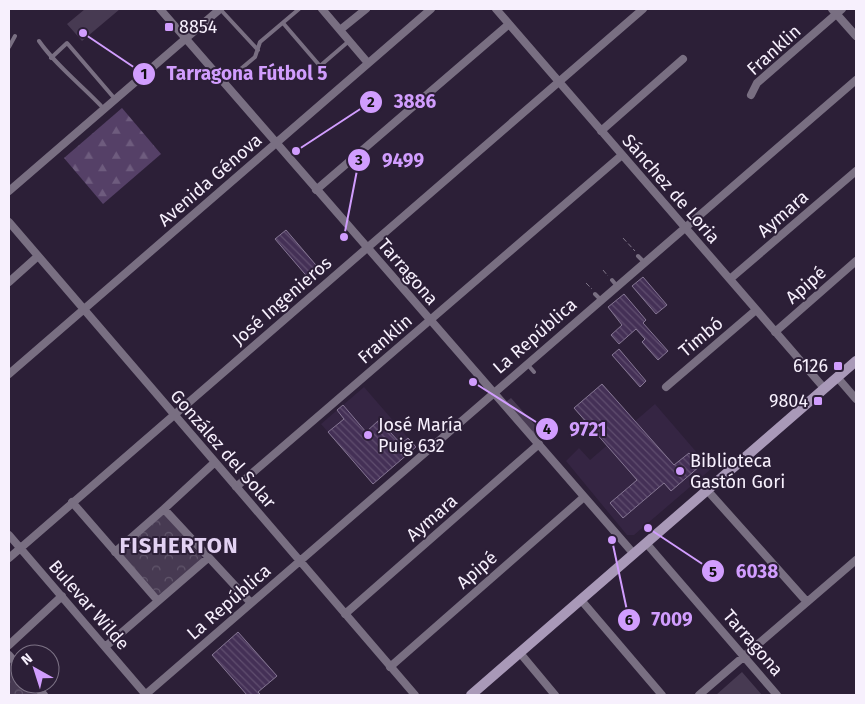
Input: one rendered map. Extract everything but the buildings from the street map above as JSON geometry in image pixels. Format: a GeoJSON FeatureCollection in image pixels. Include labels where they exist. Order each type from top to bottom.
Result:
{"type":"FeatureCollection","features":[{"type":"Feature","properties":{"kind":"main road"},"geometry":{"type":"LineString","coordinates":[[471,695],[856,361]]}},
{"type":"Feature","properties":{"kind":"street","name":"Tarragona"},"geometry":{"type":"LineString","coordinates":[[160,9],[634,554]]}},
{"type":"Feature","properties":{"kind":"street"},"geometry":{"type":"LineString","coordinates":[[9,191],[220,9]]}},
{"type":"Feature","properties":{"kind":"street"},"geometry":{"type":"LineString","coordinates":[[322,9],[368,62]]}},
{"type":"Feature","properties":{"kind":"street"},"geometry":{"type":"LineString","coordinates":[[340,30],[366,9]]}},
{"type":"Feature","properties":{"kind":"street","name":"Avenida Génova"},"geometry":{"type":"LineString","coordinates":[[9,374],[431,9]]}},
{"type":"Feature","properties":{"kind":"street","name":"Sánchez de Loria"},"geometry":{"type":"LineString","coordinates":[[496,9],[824,388]]}},
{"type":"Feature","properties":{"kind":"street","name":"José Ingenieros"},"geometry":{"type":"LineString","coordinates":[[9,558],[642,9]]}},
{"type":"Feature","properties":{"kind":"street"},"geometry":{"type":"LineString","coordinates":[[837,10],[856,36]]}},
{"type":"Feature","properties":{"kind":"street","name":"Franklin"},"geometry":{"type":"LineString","coordinates":[[751,95],[757,83],[837,10]]}},
{"type":"Feature","properties":{"kind":"street"},"geometry":{"type":"LineString","coordinates":[[316,190],[509,24]]}},
{"type":"Feature","properties":{"kind":"street"},"geometry":{"type":"LineString","coordinates":[[601,130],[682,59]]}},
{"type":"Feature","properties":{"kind":"street","name":"La República"},"geometry":{"type":"LineString","coordinates":[[145,695],[526,363],[598,296],[644,262],[685,228],[856,80]]}},
{"type":"Feature","properties":{"kind":"street","name":"Franklin"},"geometry":{"type":"LineString","coordinates":[[236,487],[622,155]]}},
{"type":"Feature","properties":{"kind":"street","name":"Aymara"},"geometry":{"type":"LineString","coordinates":[[730,279],[856,171]]}},
{"type":"Feature","properties":{"kind":"street","name":"González del Solar"},"geometry":{"type":"LineString","coordinates":[[9,222],[415,695]]}},
{"type":"Feature","properties":{"kind":"street"},"geometry":{"type":"LineString","coordinates":[[9,282],[38,256]]}},
{"type":"Feature","properties":{"kind":"street","name":"Apipé"},"geometry":{"type":"LineString","coordinates":[[775,332],[856,262]]}},
{"type":"Feature","properties":{"kind":"street","name":"Timbó"},"geometry":{"type":"LineString","coordinates":[[666,387],[756,310]]}},
{"type":"Feature","properties":{"kind":"street"},"geometry":{"type":"LineString","coordinates":[[837,377],[856,399]]}},
{"type":"Feature","properties":{"kind":"street","name":"Aymara"},"geometry":{"type":"LineString","coordinates":[[345,614],[538,444]]}},
{"type":"Feature","properties":{"kind":"street"},"geometry":{"type":"LineString","coordinates":[[114,552],[215,462]]}},
{"type":"Feature","properties":{"kind":"street"},"geometry":{"type":"LineString","coordinates":[[707,490],[807,602]]}},
{"type":"Feature","properties":{"kind":"street","name":"Apipé"},"geometry":{"type":"LineString","coordinates":[[390,667],[584,496]]}},
{"type":"Feature","properties":{"kind":"street"},"geometry":{"type":"LineString","coordinates":[[72,502],[158,601]]}},
{"type":"Feature","properties":{"kind":"street"},"geometry":{"type":"LineString","coordinates":[[164,509],[250,603]]}},
{"type":"Feature","properties":{"kind":"street","name":"Bulevar Wilde"},"geometry":{"type":"LineString","coordinates":[[9,535],[145,695]]}},
{"type":"Feature","properties":{"kind":"street","name":"Tarragona"},"geometry":{"type":"LineString","coordinates":[[646,543],[778,695]]}},
{"type":"Feature","properties":{"kind":"street"},"geometry":{"type":"LineString","coordinates":[[105,647],[208,558]]}},
{"type":"Feature","properties":{"kind":"street"},"geometry":{"type":"LineString","coordinates":[[699,695],[856,560]]}},
{"type":"Feature","properties":{"kind":"street"},"geometry":{"type":"LineString","coordinates":[[9,644],[62,596]]}},
{"type":"Feature","properties":{"kind":"street"},"geometry":{"type":"LineString","coordinates":[[581,600],[662,695]]}},
{"type":"Feature","properties":{"kind":"street"},"geometry":{"type":"LineString","coordinates":[[520,653],[555,695]]}},
{"type":"Feature","properties":{"kind":"lane"},"geometry":{"type":"LineString","coordinates":[[220,9],[258,50]]}},
{"type":"Feature","properties":{"kind":"lane"},"geometry":{"type":"LineString","coordinates":[[224,83],[255,57],[260,42],[299,9]]}},
{"type":"Feature","properties":{"kind":"lane"},"geometry":{"type":"LineString","coordinates":[[283,23],[320,66],[349,41]]}},
{"type":"Feature","properties":{"kind":"lane"},"geometry":{"type":"LineString","coordinates":[[9,47],[14,36]]}},
{"type":"Feature","properties":{"kind":"lane"},"geometry":{"type":"LineString","coordinates":[[39,41],[51,58],[85,88],[104,109]]}},
{"type":"Feature","properties":{"kind":"lane"},"geometry":{"type":"LineString","coordinates":[[51,58],[67,43],[115,100]]}},
{"type":"Feature","properties":{"kind":"lane"},"geometry":{"type":"LineString","coordinates":[[638,256],[644,262]]}},
{"type":"Feature","properties":{"kind":"lane"},"geometry":{"type":"LineString","coordinates":[[526,363],[534,372]]}},
{"type":"Feature","properties":{"kind":"path"},"geometry":{"type":"LineString","coordinates":[[623,238],[638,256]]}},
{"type":"Feature","properties":{"kind":"path"},"geometry":{"type":"LineString","coordinates":[[603,270],[614,283]]}},
{"type":"Feature","properties":{"kind":"path"},"geometry":{"type":"LineString","coordinates":[[586,283],[598,296]]}},
{"type":"Feature","properties":{"kind":"shaded area","name":"José María Puig 632"},"geometry":{"type":"Polygon","coordinates":[[[364,387],[416,447],[373,484],[321,424],[364,387]]]}},
{"type":"Feature","properties":{"kind":"shaded area"},"geometry":{"type":"Polygon","coordinates":[[[655,404],[711,469],[634,535],[627,535],[566,461],[579,448],[590,460],[655,404]]]}},
{"type":"Feature","properties":{"kind":"green space"},"geometry":{"type":"Polygon","coordinates":[[[85,9],[120,9],[82,41],[67,24],[85,9]]]}},
{"type":"Feature","properties":{"kind":"green space"},"geometry":{"type":"Polygon","coordinates":[[[122,108],[161,154],[103,204],[64,158],[122,108]]]}},
{"type":"Feature","properties":{"kind":"green space"},"geometry":{"type":"Polygon","coordinates":[[[511,398],[542,433],[537,437],[506,402],[511,398]]]}},
{"type":"Feature","properties":{"kind":"green space"},"geometry":{"type":"Polygon","coordinates":[[[164,514],[202,557],[201,561],[159,596],[120,552],[164,514]]]}},
{"type":"Feature","properties":{"kind":"green space"},"geometry":{"type":"Polygon","coordinates":[[[9,659],[10,694],[39,695],[9,695],[9,659]]]}},
{"type":"Feature","properties":{"kind":"green space"},"geometry":{"type":"Polygon","coordinates":[[[742,672],[762,695],[716,695],[742,672]]]}},
{"type":"Feature","properties":{"kind":"place","name":"8854"},"geometry":{"type":"Point","coordinates":[169,27]}},
{"type":"Feature","properties":{"kind":"place","name":"Tarragona Fútbol 5"},"geometry":{"type":"Point","coordinates":[83,33]}},
{"type":"Feature","properties":{"kind":"place","name":"3886"},"geometry":{"type":"Point","coordinates":[296,151]}},
{"type":"Feature","properties":{"kind":"place","name":"9499"},"geometry":{"type":"Point","coordinates":[344,237]}},
{"type":"Feature","properties":{"kind":"place","name":"6126"},"geometry":{"type":"Point","coordinates":[838,366]}},
{"type":"Feature","properties":{"kind":"place","name":"9721"},"geometry":{"type":"Point","coordinates":[473,382]}},
{"type":"Feature","properties":{"kind":"place","name":"9804"},"geometry":{"type":"Point","coordinates":[818,401]}},
{"type":"Feature","properties":{"kind":"place","name":"José María Puig 632"},"geometry":{"type":"Point","coordinates":[368,435]}},
{"type":"Feature","properties":{"kind":"place","name":"Biblioteca Gastón Gori"},"geometry":{"type":"Point","coordinates":[680,471]}},
{"type":"Feature","properties":{"kind":"place","name":"6038"},"geometry":{"type":"Point","coordinates":[648,528]}},
{"type":"Feature","properties":{"kind":"place","name":"7009"},"geometry":{"type":"Point","coordinates":[612,540]}},
{"type":"Feature","properties":{"kind":"district","name":"FISHERTON"},"geometry":{"type":"Point","coordinates":[179,545]}}]}
